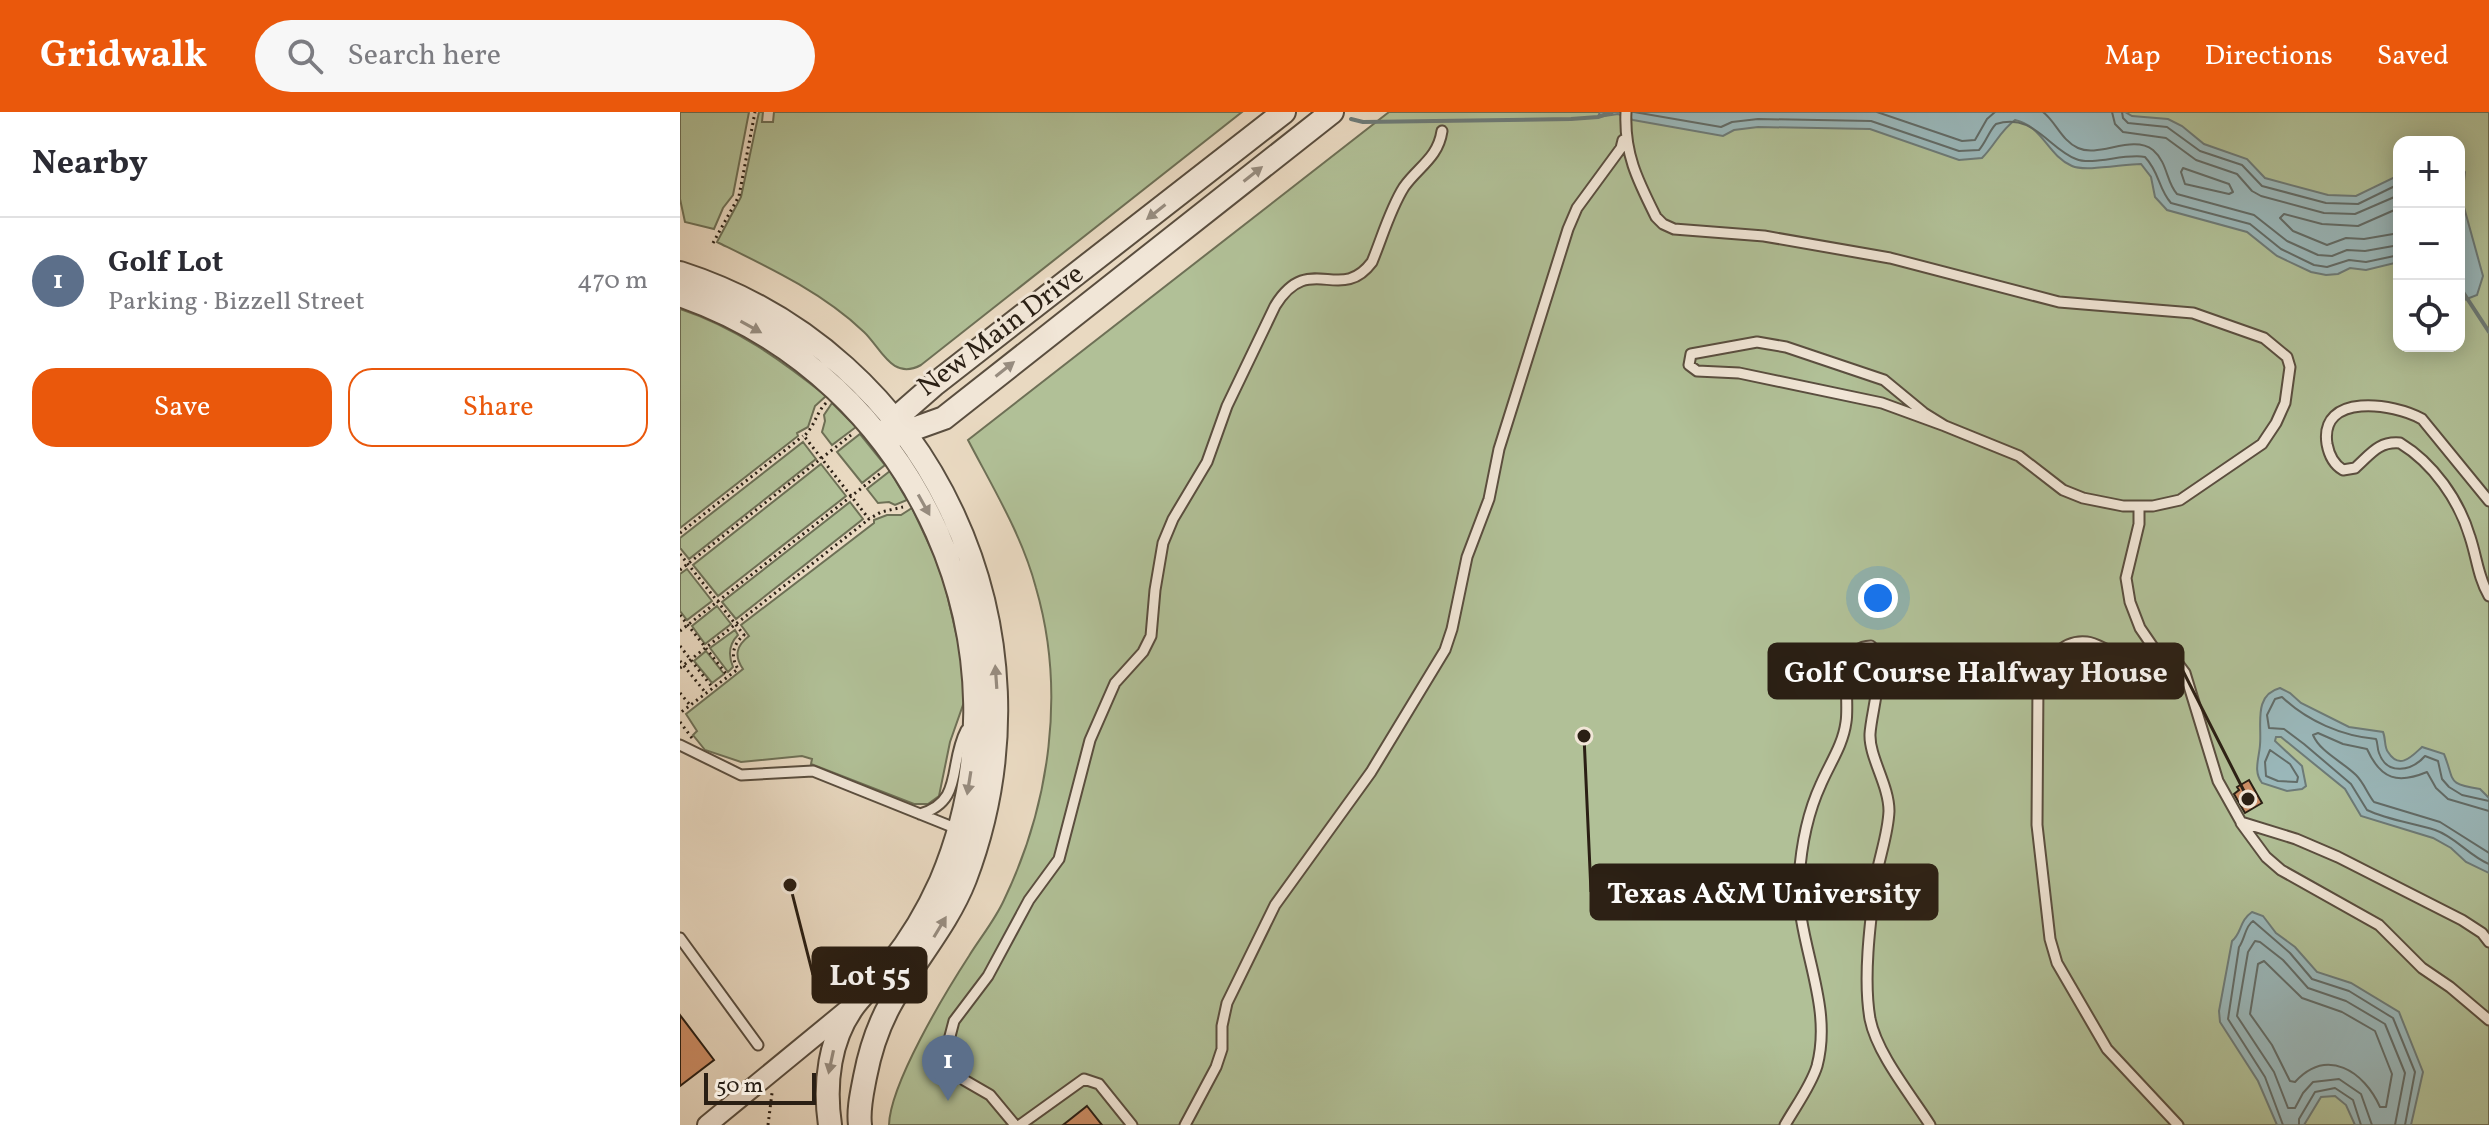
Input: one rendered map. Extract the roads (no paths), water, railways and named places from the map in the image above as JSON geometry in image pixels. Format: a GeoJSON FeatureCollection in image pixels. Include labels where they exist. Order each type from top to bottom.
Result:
{"type":"FeatureCollection","features":[{"type":"Feature","properties":{"kind":"street","name":"New Main Drive"},"geometry":{"type":"LineString","coordinates":[[881,440],[900,426],[935,384],[1284,112]]}},
{"type":"Feature","properties":{"kind":"street","name":"New Main Drive"},"geometry":{"type":"LineString","coordinates":[[900,426],[944,418],[1332,112]]}},
{"type":"Feature","properties":{"kind":"street"},"geometry":{"type":"LineString","coordinates":[[1192,184],[1211,207]]}},
{"type":"Feature","properties":{"kind":"street"},"geometry":{"type":"LineString","coordinates":[[680,273],[769,312],[825,351],[868,390],[900,426],[951,510],[971,557],[983,595],[997,689],[996,746],[989,795],[915,930],[891,965],[856,1003],[707,1125]]}},
{"type":"Feature","properties":{"kind":"street"},"geometry":{"type":"LineString","coordinates":[[680,295],[732,317],[784,348],[837,391],[881,440],[921,498],[950,565],[969,633],[976,709],[969,833],[955,901],[895,996],[880,1026],[867,1067],[860,1125]]}},
{"type":"Feature","properties":{"kind":"street"},"geometry":{"type":"LineString","coordinates":[[868,390],[901,396],[935,384]]}},
{"type":"Feature","properties":{"kind":"street"},"geometry":{"type":"LineString","coordinates":[[927,467],[931,438],[944,418]]}},
{"type":"Feature","properties":{"kind":"street"},"geometry":{"type":"LineString","coordinates":[[830,1125],[827,1101],[831,1059],[840,1030],[856,1003]]}},
{"type":"Feature","properties":{"kind":"lane"},"geometry":{"type":"LineString","coordinates":[[1185,1125],[1216,1067],[1222,1049],[1222,1026],[1227,1003],[1275,905],[1371,772],[1445,650],[1467,557],[1489,499],[1499,449],[1568,229],[1577,208],[1621,148],[1626,112]]}},
{"type":"Feature","properties":{"kind":"lane"},"geometry":{"type":"LineString","coordinates":[[1625,129],[1629,158],[1650,203],[1663,224],[1674,229],[1741,233],[1849,250],[1937,268],[2059,302],[2193,313],[2264,338],[2287,357],[2290,367],[2290,381],[2276,423],[2262,444],[2180,500],[2139,506],[2083,498],[2063,490],[2019,456],[1882,403],[1739,373],[1697,371],[1689,365],[1689,358],[1698,352],[1771,342],[1884,380],[1945,426]]}},
{"type":"Feature","properties":{"kind":"lane"},"geometry":{"type":"LineString","coordinates":[[1132,1125],[1099,1084],[1084,1079],[1018,1125],[990,1095],[964,1080],[954,1070],[949,1040],[954,1021],[988,976],[1029,900],[1059,859],[1090,740],[1115,683],[1143,652],[1151,636],[1157,572],[1168,531],[1207,462],[1227,406],[1275,306],[1284,291],[1299,280],[1351,279],[1364,272],[1372,262],[1403,189],[1431,159],[1442,131]]}},
{"type":"Feature","properties":{"kind":"lane"},"geometry":{"type":"LineString","coordinates":[[2489,501],[2422,419],[2409,412],[2358,407],[2337,412],[2328,423],[2327,443],[2331,458],[2343,470],[2355,468],[2385,443],[2400,443],[2443,482],[2464,520],[2480,581],[2489,596]]}},
{"type":"Feature","properties":{"kind":"lane"},"geometry":{"type":"LineString","coordinates":[[2139,506],[2139,524],[2126,578],[2130,602],[2140,628],[2153,647],[2173,657],[2185,673],[2218,781],[2241,822],[2266,857],[2281,870],[2379,925],[2422,968],[2489,1020]]}},
{"type":"Feature","properties":{"kind":"lane"},"geometry":{"type":"LineString","coordinates":[[2166,654],[2114,653],[2086,642],[2054,653],[2038,683],[2037,811],[2050,939],[2057,963],[2107,1049],[2178,1125]]}},
{"type":"Feature","properties":{"kind":"lane"},"geometry":{"type":"LineString","coordinates":[[1785,1125],[1817,1066],[1820,1026],[1818,991],[1801,913],[1799,879],[1811,808],[1844,733],[1849,660],[1853,651],[1862,646],[1871,646],[1876,650],[1880,667],[1870,739],[1889,811],[1875,883],[1868,995],[1871,1021],[1878,1042],[1930,1125]]}},
{"type":"Feature","properties":{"kind":"lane"},"geometry":{"type":"LineString","coordinates":[[920,814],[942,805],[949,793],[958,744],[976,709]]}},
{"type":"Feature","properties":{"kind":"lane"},"geometry":{"type":"LineString","coordinates":[[680,745],[741,775],[813,771],[969,833]]}},
{"type":"Feature","properties":{"kind":"lane"},"geometry":{"type":"LineString","coordinates":[[2241,822],[2296,839],[2338,857],[2462,920],[2482,933],[2489,942]]}},
{"type":"Feature","properties":{"kind":"lane"},"geometry":{"type":"LineString","coordinates":[[680,938],[758,1045]]}},
{"type":"Feature","properties":{"kind":"water"},"geometry":{"type":"Polygon","coordinates":[[[1600,112],[2125,112],[2132,116],[2168,119],[2204,144],[2247,159],[2265,178],[2328,195],[2356,196],[2393,178],[2393,263],[2366,270],[2350,268],[2338,274],[2311,272],[2277,256],[2247,232],[2167,210],[2155,197],[2151,177],[2141,164],[2095,168],[2072,166],[2056,155],[2032,128],[2015,120],[1982,158],[1959,160],[1870,129],[1758,127],[1734,130],[1723,136],[1633,120],[1618,114],[1598,117],[1600,112]]]}},
{"type":"Feature","properties":{"kind":"water"},"geometry":{"type":"Polygon","coordinates":[[[2465,211],[2483,276],[2477,295],[2465,300],[2465,211]]]}},
{"type":"Feature","properties":{"kind":"water"},"geometry":{"type":"Polygon","coordinates":[[[2280,688],[2301,703],[2349,727],[2383,732],[2387,750],[2397,760],[2406,760],[2422,747],[2444,754],[2453,780],[2480,789],[2489,798],[2489,873],[2466,862],[2451,848],[2433,838],[2361,816],[2345,789],[2281,737],[2276,737],[2275,741],[2302,766],[2306,786],[2287,791],[2262,783],[2257,769],[2262,704],[2271,692],[2280,688]]]}},
{"type":"Feature","properties":{"kind":"water"},"geometry":{"type":"Polygon","coordinates":[[[2252,912],[2263,916],[2276,933],[2295,947],[2317,972],[2351,983],[2399,1012],[2423,1072],[2411,1125],[2355,1125],[2346,1105],[2335,1096],[2321,1097],[2304,1125],[2277,1125],[2258,1081],[2220,1022],[2219,1011],[2232,941],[2252,912]]]}},
{"type":"Feature","properties":{"kind":"waterway"},"geometry":{"type":"LineString","coordinates":[[1351,119],[1363,122],[1571,119],[1598,117],[1612,112]]}},
{"type":"Feature","properties":{"kind":"waterway"},"geometry":{"type":"LineString","coordinates":[[2465,295],[2489,332]]}},
{"type":"Feature","properties":{"kind":"place","name":"Texas A&M University"},"geometry":{"type":"Point","coordinates":[1584,736]}},
{"type":"Feature","properties":{"kind":"place","name":"Golf Course Halfway House"},"geometry":{"type":"Point","coordinates":[2248,799]}},
{"type":"Feature","properties":{"kind":"place","name":"Lot 55"},"geometry":{"type":"Point","coordinates":[790,885]}},
{"type":"Feature","properties":{"kind":"place","name":"Golf Lot"},"geometry":{"type":"Point","coordinates":[948,1101]}}]}
